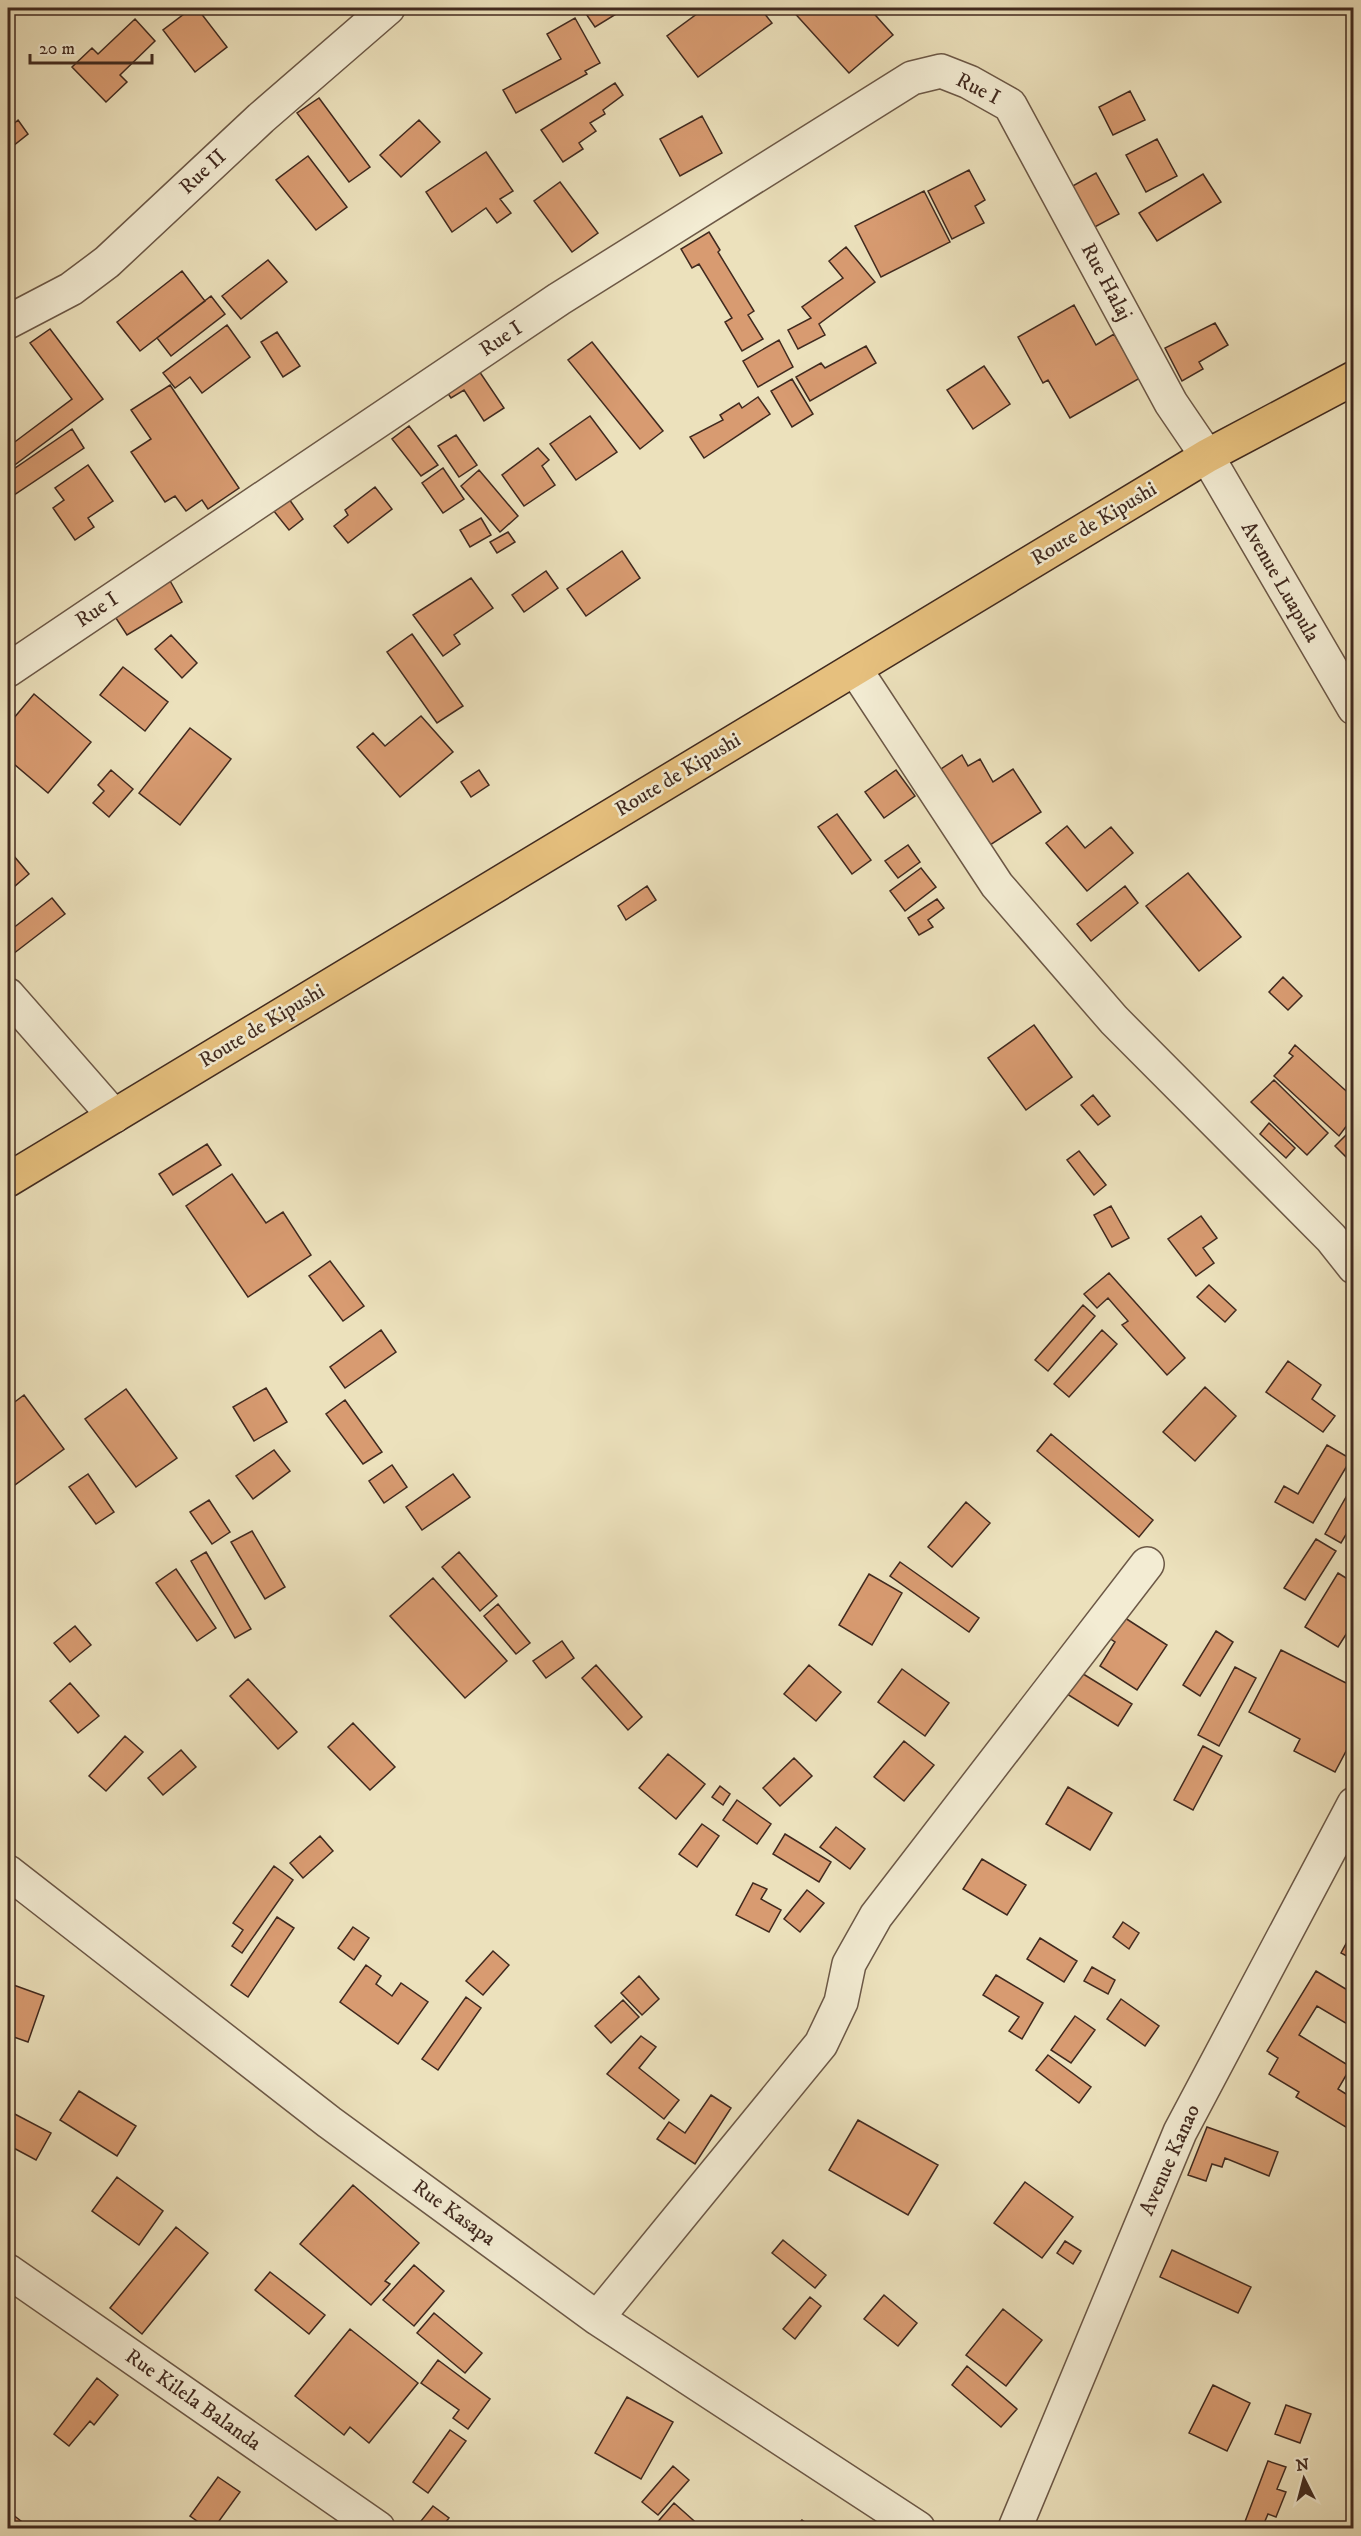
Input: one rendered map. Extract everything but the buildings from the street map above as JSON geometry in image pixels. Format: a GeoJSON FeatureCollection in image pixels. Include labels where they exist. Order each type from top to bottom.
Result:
{"type":"FeatureCollection","features":[{"type":"Feature","properties":{"kind":"main road","name":"Route de Kipushi"},"geometry":{"type":"LineString","coordinates":[[8,1180],[1207,456],[1353,378]]}},
{"type":"Feature","properties":{"kind":"street","name":"Rue II"},"geometry":{"type":"LineString","coordinates":[[8,322],[71,289],[107,262],[261,118],[388,8]]}},
{"type":"Feature","properties":{"kind":"street","name":"Rue I"},"geometry":{"type":"LineString","coordinates":[[8,670],[559,299],[912,78],[941,71],[969,82],[1010,105]]}},
{"type":"Feature","properties":{"kind":"street","name":"Rue Halaj"},"geometry":{"type":"LineString","coordinates":[[1010,105],[1171,403],[1207,456]]}},
{"type":"Feature","properties":{"kind":"street","name":"Avenue Luapula"},"geometry":{"type":"LineString","coordinates":[[1207,456],[1353,708]]}},
{"type":"Feature","properties":{"kind":"street"},"geometry":{"type":"LineString","coordinates":[[855,669],[997,885],[1114,1020],[1331,1239],[1352,1261],[1353,1267]]}},
{"type":"Feature","properties":{"kind":"street"},"geometry":{"type":"LineString","coordinates":[[8,995],[114,1116]]}},
{"type":"Feature","properties":{"kind":"street"},"geometry":{"type":"LineString","coordinates":[[597,2318],[821,2044],[841,2002],[849,1964],[876,1916],[1147,1564]]}},
{"type":"Feature","properties":{"kind":"street","name":"Avenue Kanao"},"geometry":{"type":"LineString","coordinates":[[1015,2529],[1180,2132],[1353,1804]]}},
{"type":"Feature","properties":{"kind":"street","name":"Rue Kasapa"},"geometry":{"type":"LineString","coordinates":[[8,1872],[329,2122],[597,2318],[918,2529]]}},
{"type":"Feature","properties":{"kind":"street","name":"Rue Kilela Balanda"},"geometry":{"type":"LineString","coordinates":[[8,2271],[378,2529]]}}]}
